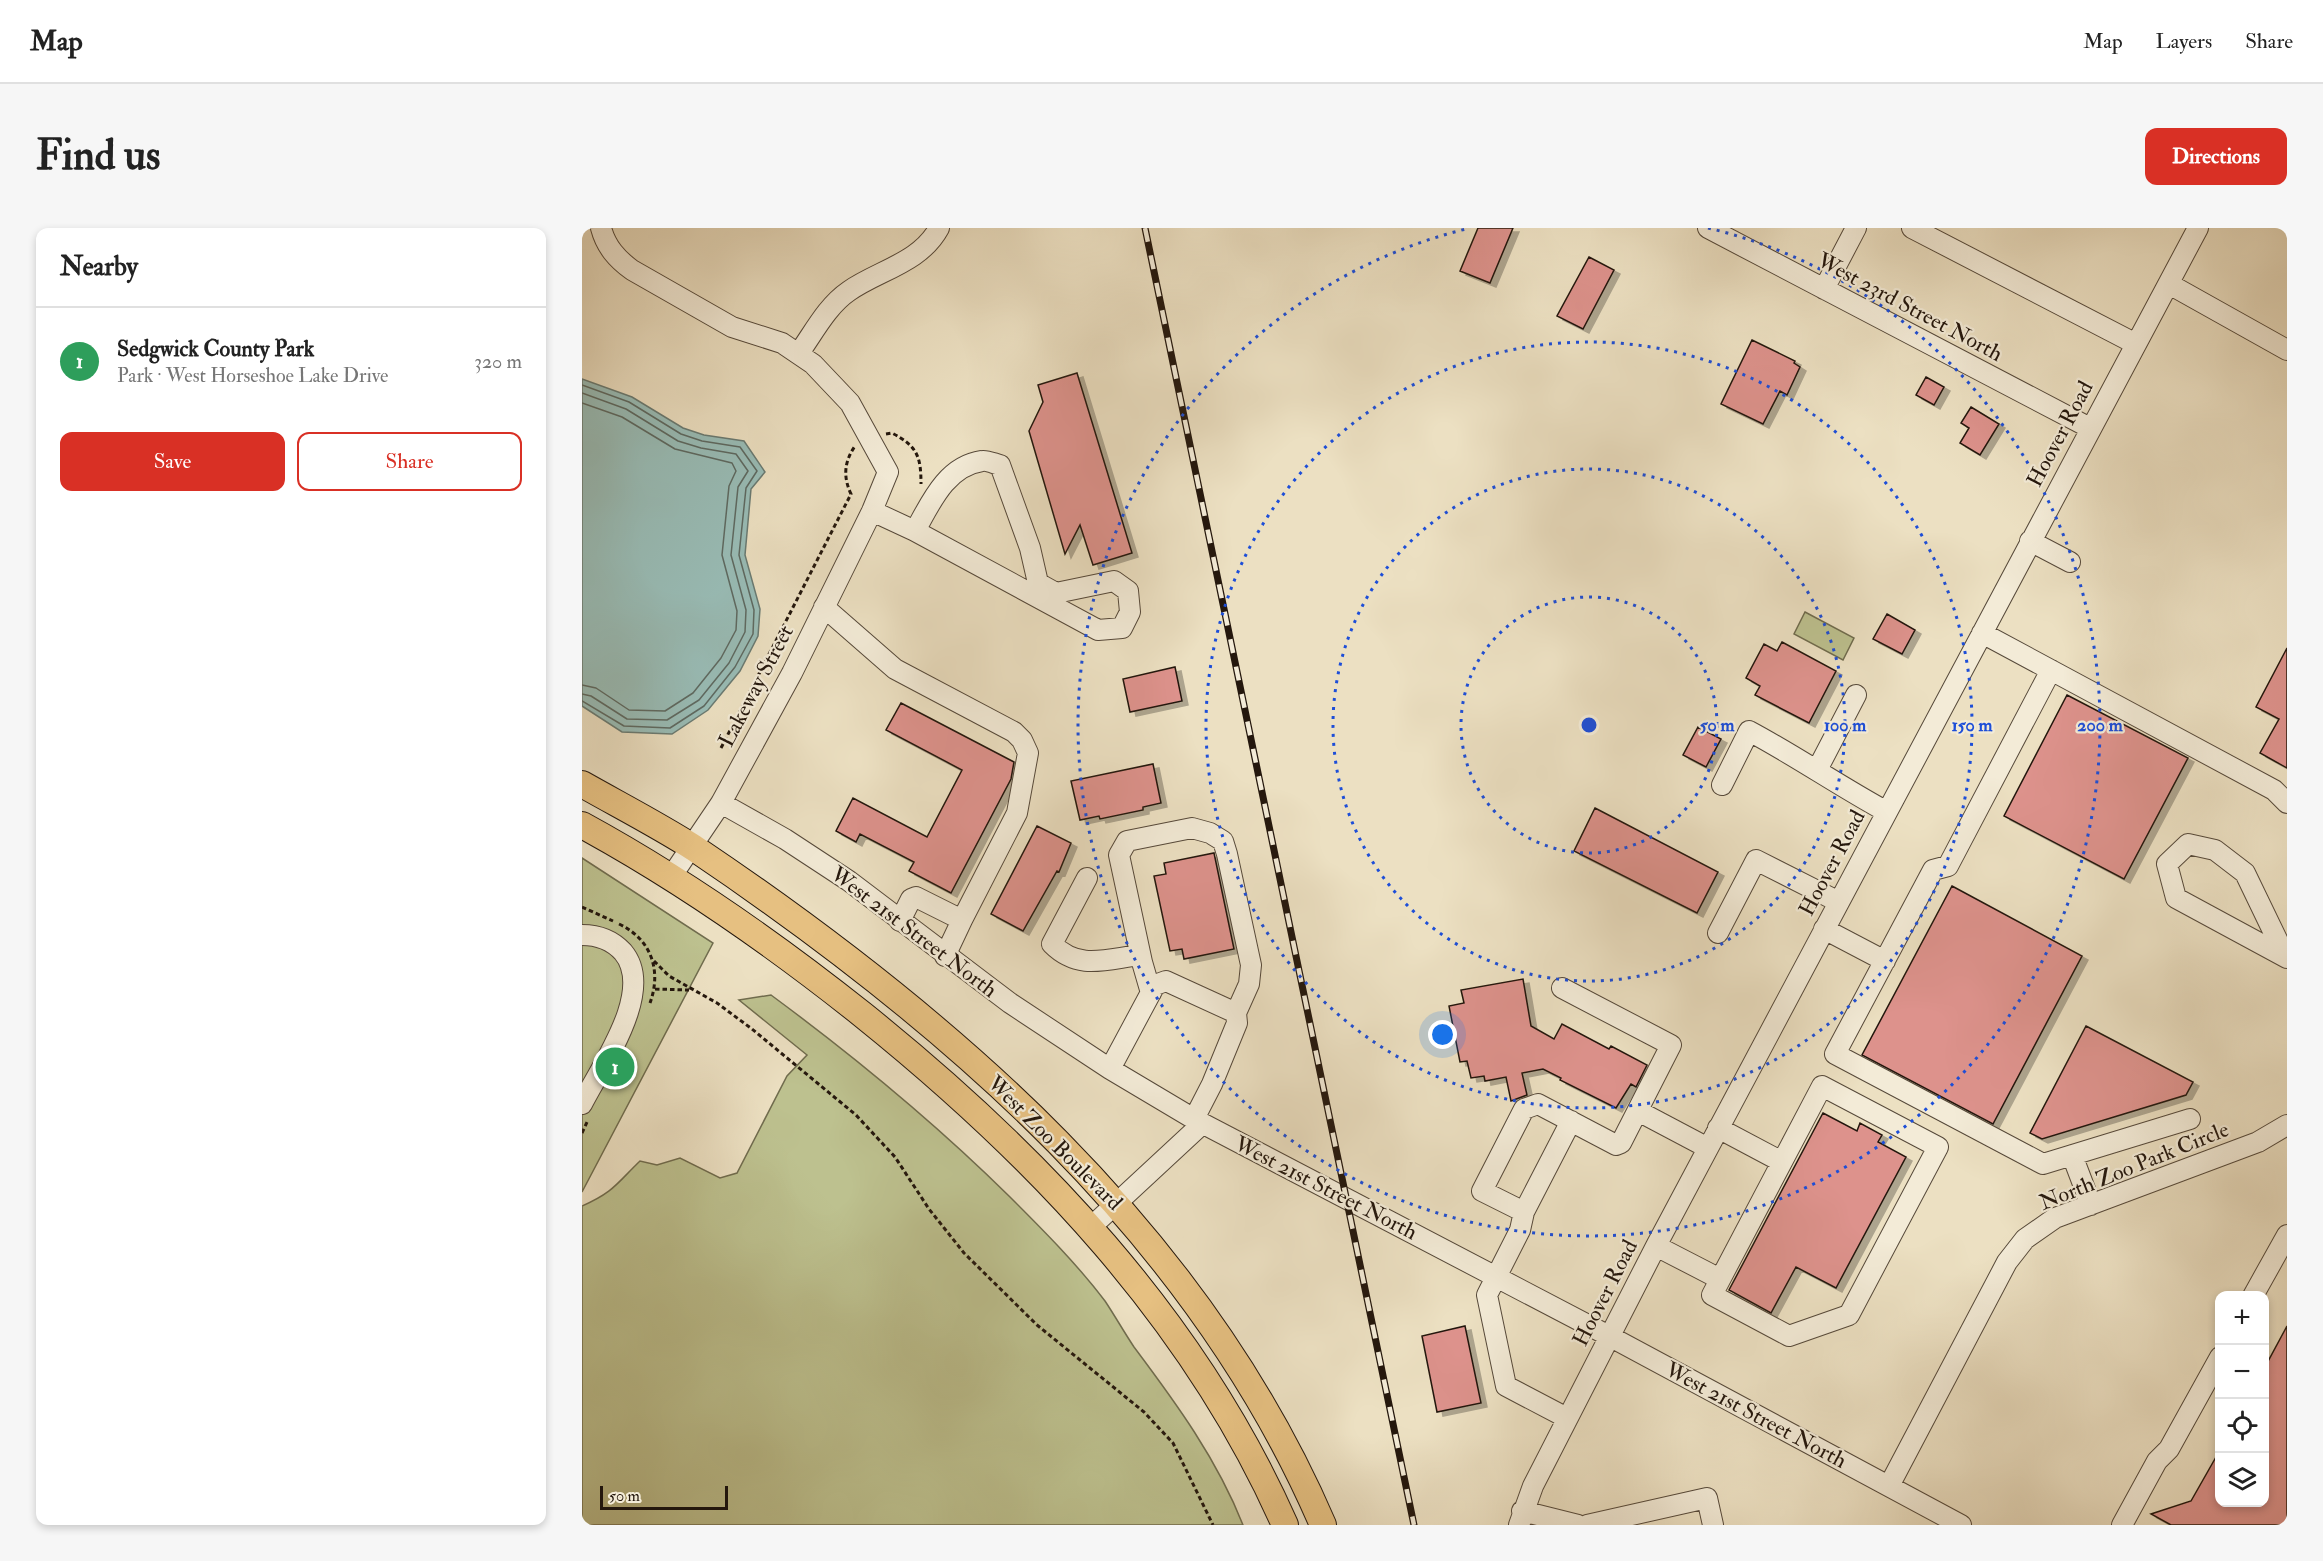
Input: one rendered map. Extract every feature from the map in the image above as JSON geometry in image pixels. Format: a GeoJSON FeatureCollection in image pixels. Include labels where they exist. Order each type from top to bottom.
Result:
{"type":"FeatureCollection","features":[{"type":"Feature","properties":{"kind":"main road"},"geometry":{"type":"LineString","coordinates":[[582,784],[692,847]]}},
{"type":"Feature","properties":{"kind":"main road"},"geometry":{"type":"LineString","coordinates":[[582,825],[671,877]]}},
{"type":"Feature","properties":{"kind":"main road","name":"West Zoo Boulevard"},"geometry":{"type":"LineString","coordinates":[[692,847],[825,941],[936,1029],[1039,1122],[1118,1203],[1181,1282],[1232,1358],[1275,1426],[1323,1525]]}},
{"type":"Feature","properties":{"kind":"main road","name":"West Zoo Boulevard"},"geometry":{"type":"LineString","coordinates":[[671,877],[827,986],[905,1049],[990,1124],[1091,1227],[1158,1312],[1204,1377],[1285,1525]]}},
{"type":"Feature","properties":{"kind":"street"},"geometry":{"type":"LineString","coordinates":[[601,228],[608,245],[619,260],[632,270],[732,327],[782,343],[799,353],[831,381],[850,403],[870,439]]}},
{"type":"Feature","properties":{"kind":"street"},"geometry":{"type":"LineString","coordinates":[[799,353],[834,303],[858,286],[906,262],[923,248],[939,228]]}},
{"type":"Feature","properties":{"kind":"street","name":"West 23rd Street North"},"geometry":{"type":"LineString","coordinates":[[1708,228],[2091,428]]}},
{"type":"Feature","properties":{"kind":"street"},"geometry":{"type":"LineString","coordinates":[[1824,289],[1856,228]]}},
{"type":"Feature","properties":{"kind":"street"},"geometry":{"type":"LineString","coordinates":[[1912,228],[1934,233],[2136,344]]}},
{"type":"Feature","properties":{"kind":"street","name":"Hoover Road"},"geometry":{"type":"LineString","coordinates":[[1521,1518],[1567,1418],[1656,1246],[2198,228]]}},
{"type":"Feature","properties":{"kind":"street"},"geometry":{"type":"LineString","coordinates":[[2169,284],[2287,350]]}},
{"type":"Feature","properties":{"kind":"street","name":"Lakeway Street"},"geometry":{"type":"LineString","coordinates":[[671,877],[721,803],[824,608],[872,511],[888,472],[870,439]]}},
{"type":"Feature","properties":{"kind":"street"},"geometry":{"type":"LineString","coordinates":[[872,511],[915,531],[1098,630],[1122,628],[1130,612],[1128,591],[1114,581],[1056,593],[1038,583],[1030,548],[1000,465],[983,460],[965,468],[940,485],[915,531]]}},
{"type":"Feature","properties":{"kind":"street"},"geometry":{"type":"LineString","coordinates":[[2030,541],[2070,562]]}},
{"type":"Feature","properties":{"kind":"street"},"geometry":{"type":"LineString","coordinates":[[824,608],[895,669],[1014,732],[1022,740],[1028,753],[1017,813],[945,956]]}},
{"type":"Feature","properties":{"kind":"street"},"geometry":{"type":"LineString","coordinates":[[1982,633],[2274,790],[2287,803]]}},
{"type":"Feature","properties":{"kind":"street"},"geometry":{"type":"LineString","coordinates":[[2051,670],[1948,866],[1933,870],[1835,1054],[2043,1164],[2190,1119]]}},
{"type":"Feature","properties":{"kind":"street"},"geometry":{"type":"LineString","coordinates":[[1817,770],[1856,695]]}},
{"type":"Feature","properties":{"kind":"street"},"geometry":{"type":"LineString","coordinates":[[1722,785],[1749,731],[1800,758],[1887,812]]}},
{"type":"Feature","properties":{"kind":"street","name":"West 21st Street North"},"geometry":{"type":"LineString","coordinates":[[721,803],[849,881],[1010,1003],[1110,1069],[1198,1122],[1496,1276],[1962,1525]]}},
{"type":"Feature","properties":{"kind":"street"},"geometry":{"type":"LineString","coordinates":[[1091,1227],[1198,1122],[1237,1023],[1236,1013],[1249,984],[1251,965],[1223,841],[1210,833],[1192,828],[1127,841],[1121,848],[1119,855],[1140,955],[1151,993]]}},
{"type":"Feature","properties":{"kind":"street"},"geometry":{"type":"LineString","coordinates":[[2188,844],[2215,850],[2244,873],[2286,957],[2175,898],[2167,864],[2188,844]]}},
{"type":"Feature","properties":{"kind":"street"},"geometry":{"type":"LineString","coordinates":[[1718,933],[1756,860],[1839,902]]}},
{"type":"Feature","properties":{"kind":"street"},"geometry":{"type":"LineString","coordinates":[[1087,878],[1052,944],[1074,960],[1084,962],[1140,955]]}},
{"type":"Feature","properties":{"kind":"street"},"geometry":{"type":"LineString","coordinates":[[900,921],[911,899],[916,897],[962,921]]}},
{"type":"Feature","properties":{"kind":"street"},"geometry":{"type":"LineString","coordinates":[[1824,929],[1885,961]]}},
{"type":"Feature","properties":{"kind":"street"},"geometry":{"type":"LineString","coordinates":[[582,935],[606,939],[619,948],[632,967],[635,982],[631,1006],[582,1104]]}},
{"type":"Feature","properties":{"kind":"street"},"geometry":{"type":"LineString","coordinates":[[1110,1069],[1155,985],[1167,981],[1236,1013]]}},
{"type":"Feature","properties":{"kind":"street"},"geometry":{"type":"LineString","coordinates":[[1524,1212],[1482,1191],[1524,1109],[1538,1104],[1616,1145],[1621,1143],[1671,1046],[1562,988]]}},
{"type":"Feature","properties":{"kind":"street"},"geometry":{"type":"LineString","coordinates":[[1822,1086],[1938,1147],[1849,1315],[1789,1336],[1712,1294],[1720,1280],[1822,1086]]}},
{"type":"Feature","properties":{"kind":"street"},"geometry":{"type":"LineString","coordinates":[[1638,1111],[1708,1148]]}},
{"type":"Feature","properties":{"kind":"street"},"geometry":{"type":"LineString","coordinates":[[1567,1418],[1506,1386],[1487,1294],[1520,1230],[1524,1212],[1571,1121]]}},
{"type":"Feature","properties":{"kind":"street","name":"North Zoo Park Circle"},"geometry":{"type":"LineString","coordinates":[[1889,1486],[2007,1262],[2025,1239],[2055,1218],[2258,1142],[2287,1125]]}},
{"type":"Feature","properties":{"kind":"street"},"geometry":{"type":"LineString","coordinates":[[1718,1128],[1782,1162]]}},
{"type":"Feature","properties":{"kind":"street"},"geometry":{"type":"LineString","coordinates":[[2072,1155],[2091,1205]]}},
{"type":"Feature","properties":{"kind":"street"},"geometry":{"type":"LineString","coordinates":[[2256,1291],[2287,1235]]}},
{"type":"Feature","properties":{"kind":"street"},"geometry":{"type":"LineString","coordinates":[[1656,1246],[1720,1280]]}},
{"type":"Feature","properties":{"kind":"street"},"geometry":{"type":"LineString","coordinates":[[2128,1523],[2157,1461],[2169,1449],[2215,1366]]}},
{"type":"Feature","properties":{"kind":"street"},"geometry":{"type":"LineString","coordinates":[[1587,1525],[1707,1498],[1713,1525]]}},
{"type":"Feature","properties":{"kind":"street"},"geometry":{"type":"LineString","coordinates":[[1521,1518],[1578,1525]]}},
{"type":"Feature","properties":{"kind":"path"},"geometry":{"type":"LineString","coordinates":[[721,748],[851,494],[845,482],[847,457],[858,443],[892,433],[911,443],[919,460],[920,488]]}},
{"type":"Feature","properties":{"kind":"path"},"geometry":{"type":"LineString","coordinates":[[654,960],[669,976],[689,990],[717,1003],[752,1029],[856,1116],[894,1157],[929,1209],[964,1252],[1037,1325],[1144,1412],[1173,1443],[1213,1525]]}},
{"type":"Feature","properties":{"kind":"path"},"geometry":{"type":"LineString","coordinates":[[655,989],[689,990]]}},
{"type":"Feature","properties":{"kind":"green space"},"geometry":{"type":"Polygon","coordinates":[[[1805,612],[1854,638],[1843,660],[1794,634],[1805,612]]]}},
{"type":"Feature","properties":{"kind":"green space"},"geometry":{"type":"Polygon","coordinates":[[[582,858],[713,943],[582,1192],[582,858]]]}},
{"type":"Feature","properties":{"kind":"green space"},"geometry":{"type":"Polygon","coordinates":[[[771,995],[833,1042],[924,1117],[1010,1197],[1071,1261],[1105,1301],[1134,1347],[1194,1432],[1221,1477],[1243,1525],[582,1525],[582,1206],[608,1191],[640,1161],[657,1165],[680,1158],[720,1178],[737,1173],[787,1076],[807,1055],[739,1000],[771,995]]]}},
{"type":"Feature","properties":{"kind":"water"},"geometry":{"type":"Polygon","coordinates":[[[582,379],[632,397],[683,428],[704,435],[744,441],[765,472],[751,489],[745,555],[760,609],[758,636],[740,671],[708,710],[672,734],[622,732],[582,706],[582,379]]]}},
{"type":"Feature","properties":{"kind":"building"},"geometry":{"type":"Polygon","coordinates":[[[1478,228],[1513,228],[1490,283],[1460,271],[1478,228]]]}},
{"type":"Feature","properties":{"kind":"building"},"geometry":{"type":"Polygon","coordinates":[[[1589,257],[1614,270],[1583,329],[1557,316],[1589,257]]]}},
{"type":"Feature","properties":{"kind":"building"},"geometry":{"type":"Polygon","coordinates":[[[1752,340],[1795,361],[1794,363],[1800,367],[1787,395],[1780,391],[1763,424],[1721,404],[1752,340]]]}},
{"type":"Feature","properties":{"kind":"building"},"geometry":{"type":"Polygon","coordinates":[[[1077,373],[1132,553],[1093,565],[1080,525],[1065,554],[1029,431],[1043,402],[1038,385],[1077,373]]]}},
{"type":"Feature","properties":{"kind":"building"},"geometry":{"type":"Polygon","coordinates":[[[1926,377],[1944,387],[1934,405],[1916,395],[1926,377]]]}},
{"type":"Feature","properties":{"kind":"building"},"geometry":{"type":"Polygon","coordinates":[[[1971,407],[1999,424],[1980,455],[1960,443],[1969,428],[1961,423],[1971,407]]]}},
{"type":"Feature","properties":{"kind":"building"},"geometry":{"type":"Polygon","coordinates":[[[1887,614],[1915,630],[1902,654],[1873,639],[1887,614]]]}},
{"type":"Feature","properties":{"kind":"building"},"geometry":{"type":"Polygon","coordinates":[[[1782,642],[1836,671],[1809,723],[1755,695],[1760,686],[1746,678],[1764,644],[1777,651],[1782,642]]]}},
{"type":"Feature","properties":{"kind":"building"},"geometry":{"type":"Polygon","coordinates":[[[2287,648],[2287,768],[2260,753],[2279,719],[2256,707],[2287,648]]]}},
{"type":"Feature","properties":{"kind":"building"},"geometry":{"type":"Polygon","coordinates":[[[1175,667],[1182,701],[1130,712],[1123,679],[1175,667]]]}},
{"type":"Feature","properties":{"kind":"building"},"geometry":{"type":"Polygon","coordinates":[[[2067,695],[2188,758],[2124,879],[2004,816],[2067,695]]]}},
{"type":"Feature","properties":{"kind":"building"},"geometry":{"type":"Polygon","coordinates":[[[901,703],[1014,762],[1011,779],[951,893],[909,871],[914,862],[860,834],[856,842],[836,831],[853,798],[927,837],[962,770],[886,730],[901,703]]]}},
{"type":"Feature","properties":{"kind":"building"},"geometry":{"type":"Polygon","coordinates":[[[1698,727],[1721,739],[1706,767],[1683,755],[1698,727]]]}},
{"type":"Feature","properties":{"kind":"building"},"geometry":{"type":"Polygon","coordinates":[[[1153,764],[1161,803],[1143,807],[1143,810],[1100,819],[1099,816],[1080,820],[1071,781],[1153,764]]]}},
{"type":"Feature","properties":{"kind":"building"},"geometry":{"type":"Polygon","coordinates":[[[1595,808],[1718,872],[1697,913],[1574,851],[1595,808]]]}},
{"type":"Feature","properties":{"kind":"building"},"geometry":{"type":"Polygon","coordinates":[[[1037,826],[1071,843],[1059,872],[1057,871],[1023,931],[991,914],[1037,826]]]}},
{"type":"Feature","properties":{"kind":"building"},"geometry":{"type":"Polygon","coordinates":[[[1214,853],[1234,949],[1184,959],[1182,949],[1170,951],[1154,876],[1166,874],[1164,863],[1214,853]]]}},
{"type":"Feature","properties":{"kind":"building"},"geometry":{"type":"Polygon","coordinates":[[[1952,886],[2082,956],[1993,1124],[1862,1055],[1952,886]]]}},
{"type":"Feature","properties":{"kind":"building"},"geometry":{"type":"Polygon","coordinates":[[[1523,979],[1531,1026],[1554,1039],[1562,1024],[1609,1049],[1611,1046],[1647,1065],[1636,1087],[1631,1084],[1616,1108],[1543,1069],[1522,1073],[1527,1095],[1511,1101],[1506,1077],[1485,1081],[1484,1076],[1471,1078],[1467,1061],[1460,1062],[1449,1006],[1464,1003],[1461,990],[1523,979]]]}},
{"type":"Feature","properties":{"kind":"building"},"geometry":{"type":"Polygon","coordinates":[[[2086,1026],[2193,1082],[2186,1095],[2042,1139],[2030,1133],[2086,1026]]]}},
{"type":"Feature","properties":{"kind":"building"},"geometry":{"type":"Polygon","coordinates":[[[1823,1113],[1857,1131],[1860,1123],[1882,1135],[1878,1142],[1906,1157],[1836,1288],[1796,1267],[1771,1313],[1729,1290],[1823,1113]]]}},
{"type":"Feature","properties":{"kind":"building"},"geometry":{"type":"Polygon","coordinates":[[[1465,1326],[1481,1403],[1437,1412],[1422,1336],[1465,1326]]]}},
{"type":"Feature","properties":{"kind":"building"},"geometry":{"type":"Polygon","coordinates":[[[2287,1326],[2287,1525],[2171,1525],[2151,1514],[2191,1501],[2215,1459],[2215,1507],[2269,1507],[2269,1360],[2287,1326]]]}},
{"type":"Feature","properties":{"kind":"railway"},"geometry":{"type":"LineString","coordinates":[[1145,228],[1414,1525]]}},
{"type":"Feature","properties":{"kind":"place","name":"Sedgwick County Park"},"geometry":{"type":"Point","coordinates":[615,1067]}}]}
